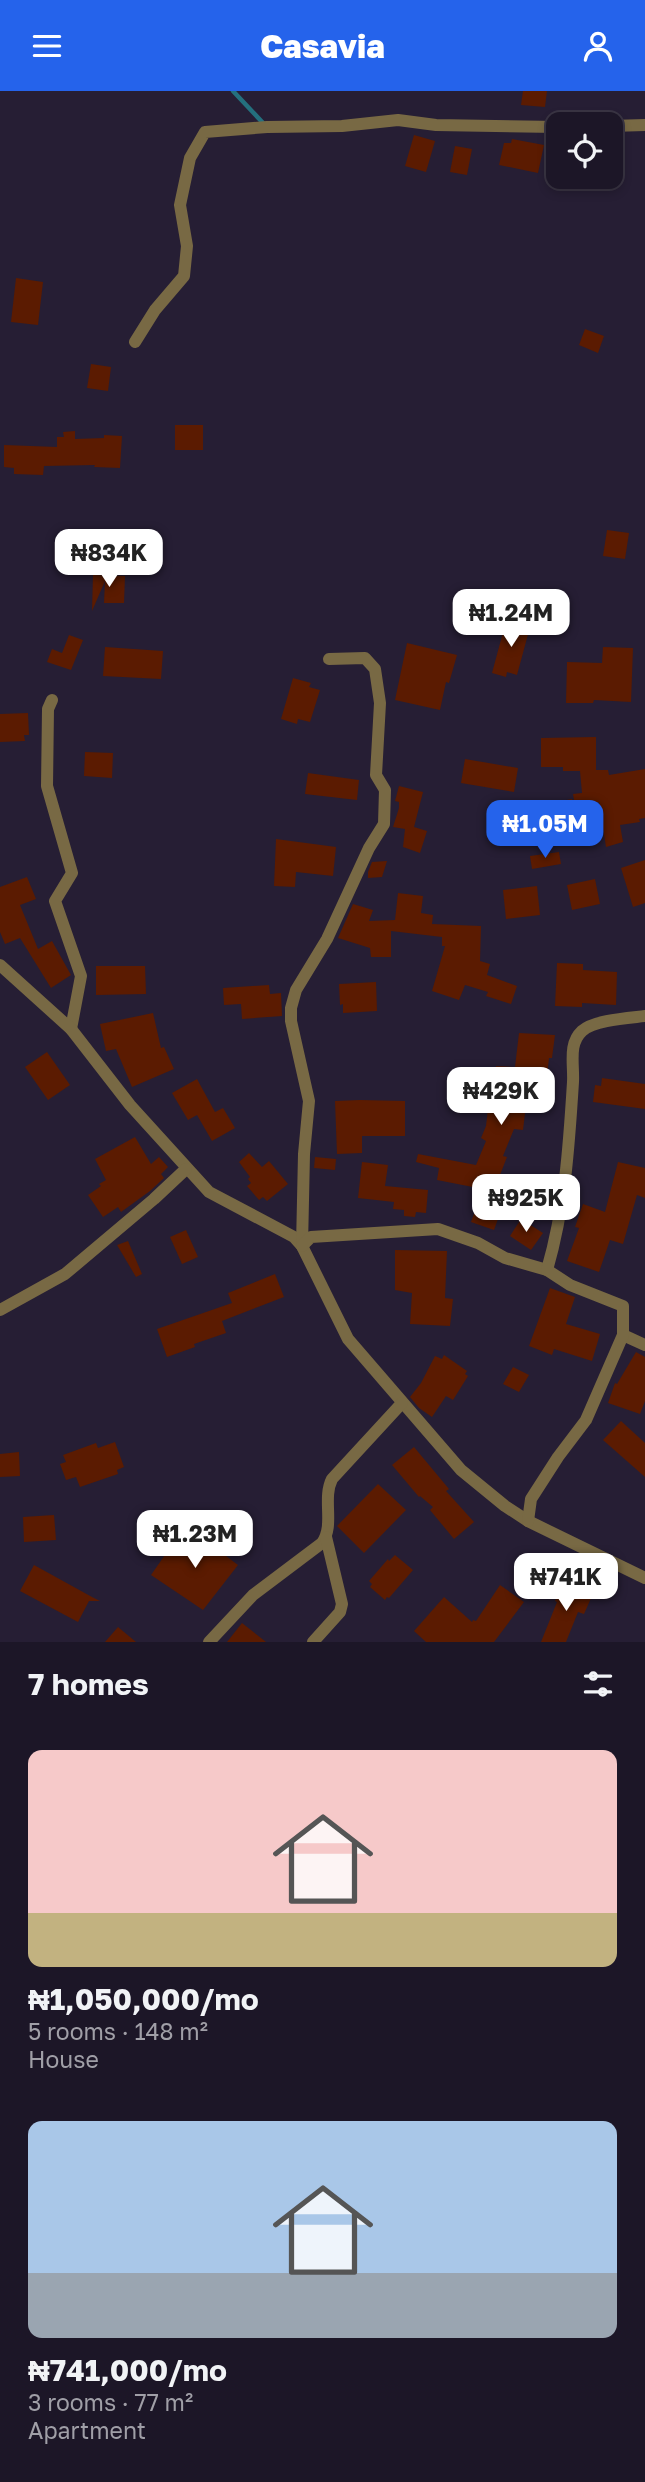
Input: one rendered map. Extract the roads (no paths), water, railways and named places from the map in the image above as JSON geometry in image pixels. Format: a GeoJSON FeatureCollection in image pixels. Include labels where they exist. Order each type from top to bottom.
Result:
{"type":"FeatureCollection","features":[{"type":"Feature","properties":{"kind":"street"},"geometry":{"type":"LineString","coordinates":[[135,342],[155,310],[184,276],[187,246],[180,205],[190,158],[205,132],[267,127],[342,126],[398,120],[436,125],[546,127]]}},
{"type":"Feature","properties":{"kind":"street"},"geometry":{"type":"LineString","coordinates":[[623,126],[645,125]]}},
{"type":"Feature","properties":{"kind":"street"},"geometry":{"type":"LineString","coordinates":[[302,1246],[304,1154],[309,1101],[291,1021],[291,1008],[296,990],[327,939],[369,848],[384,824],[385,790],[376,775],[380,703],[375,669],[365,658],[329,659]]}},
{"type":"Feature","properties":{"kind":"street"},"geometry":{"type":"LineString","coordinates":[[52,700],[48,709],[46,740],[47,786],[72,873],[55,901],[81,976],[71,1029]]}},
{"type":"Feature","properties":{"kind":"street"},"geometry":{"type":"LineString","coordinates":[[0,965],[71,1029],[130,1105],[209,1192],[293,1237],[302,1246],[348,1339],[461,1470],[528,1521],[645,1578]]}},
{"type":"Feature","properties":{"kind":"street"},"geometry":{"type":"LineString","coordinates":[[547,1270],[566,1185],[573,1044],[584,1029],[606,1022],[645,1016]]}},
{"type":"Feature","properties":{"kind":"street"},"geometry":{"type":"LineString","coordinates":[[0,1310],[65,1274],[186,1169]]}},
{"type":"Feature","properties":{"kind":"street"},"geometry":{"type":"LineString","coordinates":[[302,1246],[311,1237],[438,1229],[478,1243],[505,1258],[547,1270],[570,1285],[623,1306],[623,1335],[586,1420],[531,1499],[528,1521]]}},
{"type":"Feature","properties":{"kind":"street"},"geometry":{"type":"LineString","coordinates":[[623,1335],[645,1345]]}},
{"type":"Feature","properties":{"kind":"street"},"geometry":{"type":"LineString","coordinates":[[313,1642],[340,1612],[342,1604],[326,1537],[328,1486],[402,1403]]}},
{"type":"Feature","properties":{"kind":"street"},"geometry":{"type":"LineString","coordinates":[[209,1642],[253,1595],[322,1543],[326,1537]]}},
{"type":"Feature","properties":{"kind":"waterway"},"geometry":{"type":"LineString","coordinates":[[233,91],[264,124]]}}]}
